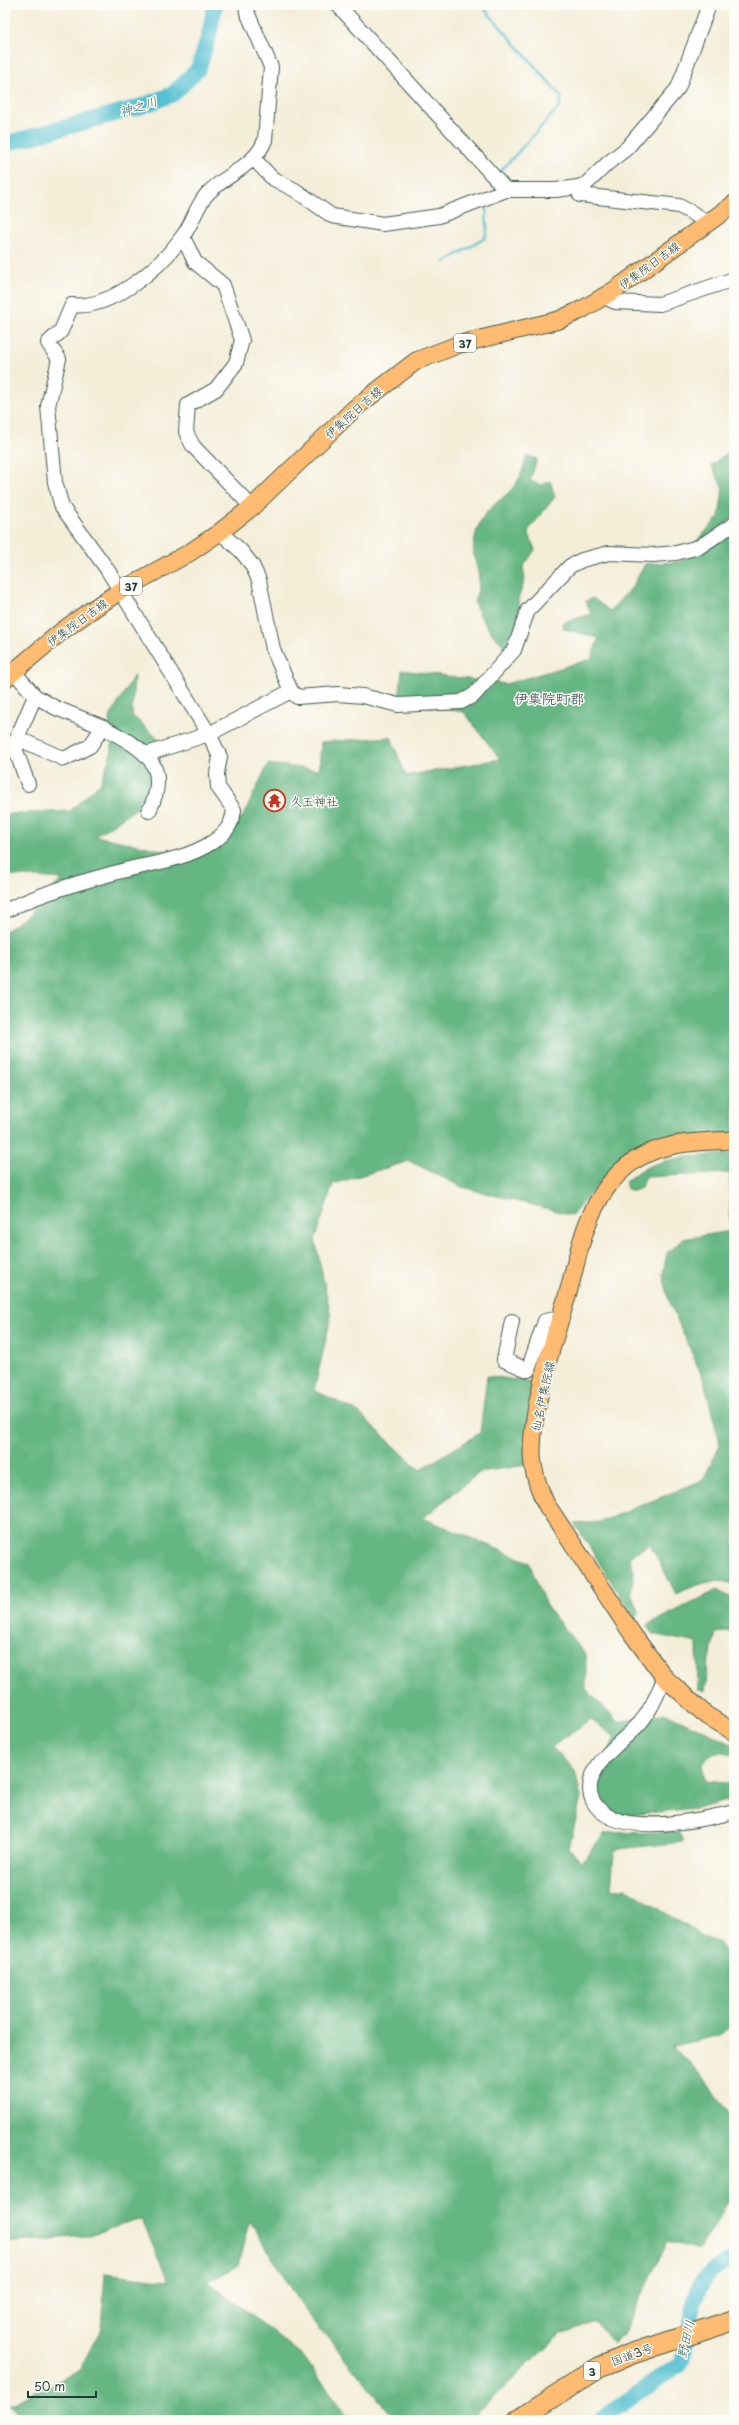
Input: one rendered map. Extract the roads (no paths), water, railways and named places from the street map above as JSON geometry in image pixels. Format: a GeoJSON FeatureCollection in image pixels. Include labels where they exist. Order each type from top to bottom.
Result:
{"type":"FeatureCollection","features":[{"type":"Feature","properties":{"kind":"highway","name":"国道3号"},"geometry":{"type":"LineString","coordinates":[[518,2420],[587,2373],[615,2360],[734,2320]]}},
{"type":"Feature","properties":{"kind":"main road","name":"伊集院日吉線"},"geometry":{"type":"LineString","coordinates":[[10,676],[62,631],[120,591],[189,553],[220,532],[252,507],[355,408],[416,361],[460,344],[559,320],[604,297],[706,224],[733,207]]}},
{"type":"Feature","properties":{"kind":"main road","name":"仙名伊集院線"},"geometry":{"type":"LineString","coordinates":[[734,1140],[666,1147],[637,1158],[619,1173],[604,1191],[592,1213],[561,1318],[534,1420],[532,1452],[536,1480],[546,1504],[559,1526],[632,1635],[665,1678],[706,1715],[734,1732]]}},
{"type":"Feature","properties":{"kind":"street"},"geometry":{"type":"LineString","coordinates":[[5,911],[19,904],[86,881],[173,859],[210,844],[228,830],[233,820],[234,810],[218,787],[216,773],[220,757],[209,734],[120,591],[62,507],[55,482],[48,406],[59,359],[48,344],[61,331],[72,305],[88,305],[112,297],[160,263],[182,237],[208,193],[239,167],[254,159],[265,140],[272,77],[268,56],[247,12],[246,5]]}},
{"type":"Feature","properties":{"kind":"street"},"geometry":{"type":"LineString","coordinates":[[338,5],[506,190]]}},
{"type":"Feature","properties":{"kind":"street"},"geometry":{"type":"LineString","coordinates":[[254,159],[272,178],[295,190],[332,216],[383,224],[439,216],[506,190],[578,190],[627,148],[678,88],[709,5]]}},
{"type":"Feature","properties":{"kind":"street"},"geometry":{"type":"LineString","coordinates":[[578,190],[580,195],[679,206],[696,215],[706,224]]}},
{"type":"Feature","properties":{"kind":"street"},"geometry":{"type":"LineString","coordinates":[[182,237],[196,262],[223,285],[242,340],[236,364],[216,389],[188,405],[186,432],[193,446],[252,507]]}},
{"type":"Feature","properties":{"kind":"street"},"geometry":{"type":"LineString","coordinates":[[604,297],[615,302],[660,304],[734,278]]}},
{"type":"Feature","properties":{"kind":"street"},"geometry":{"type":"LineString","coordinates":[[220,532],[241,550],[252,565],[259,580],[273,649],[291,691],[297,697],[338,694],[363,696],[398,705],[461,702],[474,695],[514,650],[528,610],[570,566],[582,560],[609,553],[653,555],[676,553],[699,547],[734,524]]}},
{"type":"Feature","properties":{"kind":"street"},"geometry":{"type":"LineString","coordinates":[[10,676],[35,696],[56,708],[103,727],[147,754],[157,770],[155,800],[149,811]]}},
{"type":"Feature","properties":{"kind":"street"},"geometry":{"type":"LineString","coordinates":[[147,754],[209,734],[291,691]]}},
{"type":"Feature","properties":{"kind":"street"},"geometry":{"type":"LineString","coordinates":[[28,784],[14,745],[35,696]]}},
{"type":"Feature","properties":{"kind":"street"},"geometry":{"type":"LineString","coordinates":[[17,738],[64,759],[90,746],[103,727]]}},
{"type":"Feature","properties":{"kind":"street"},"geometry":{"type":"LineString","coordinates":[[512,1321],[504,1360],[528,1370],[545,1321],[561,1318]]}},
{"type":"Feature","properties":{"kind":"street"},"geometry":{"type":"LineString","coordinates":[[665,1678],[652,1708],[602,1761],[594,1773],[590,1784],[591,1796],[596,1807],[613,1819],[657,1825],[692,1822],[734,1812]]}},
{"type":"Feature","properties":{"kind":"waterway","name":"神之川"},"geometry":{"type":"LineString","coordinates":[[5,144],[142,106],[173,94],[198,69],[208,39],[215,5]]}},
{"type":"Feature","properties":{"kind":"waterway"},"geometry":{"type":"LineString","coordinates":[[481,5],[561,96],[560,106],[498,174]]}},
{"type":"Feature","properties":{"kind":"waterway"},"geometry":{"type":"LineString","coordinates":[[445,262],[485,238],[487,230],[486,202]]}},
{"type":"Feature","properties":{"kind":"waterway","name":"野田川"},"geometry":{"type":"LineString","coordinates":[[599,2420],[680,2364],[685,2349],[694,2303],[699,2289],[706,2277],[718,2267],[734,2260]]}},
{"type":"Feature","properties":{"kind":"place","name":"久玉神社"},"geometry":{"type":"Point","coordinates":[275,801]}},
{"type":"Feature","properties":{"kind":"district","name":"伊集院町郡"},"geometry":{"type":"Point","coordinates":[549,698]}}]}
